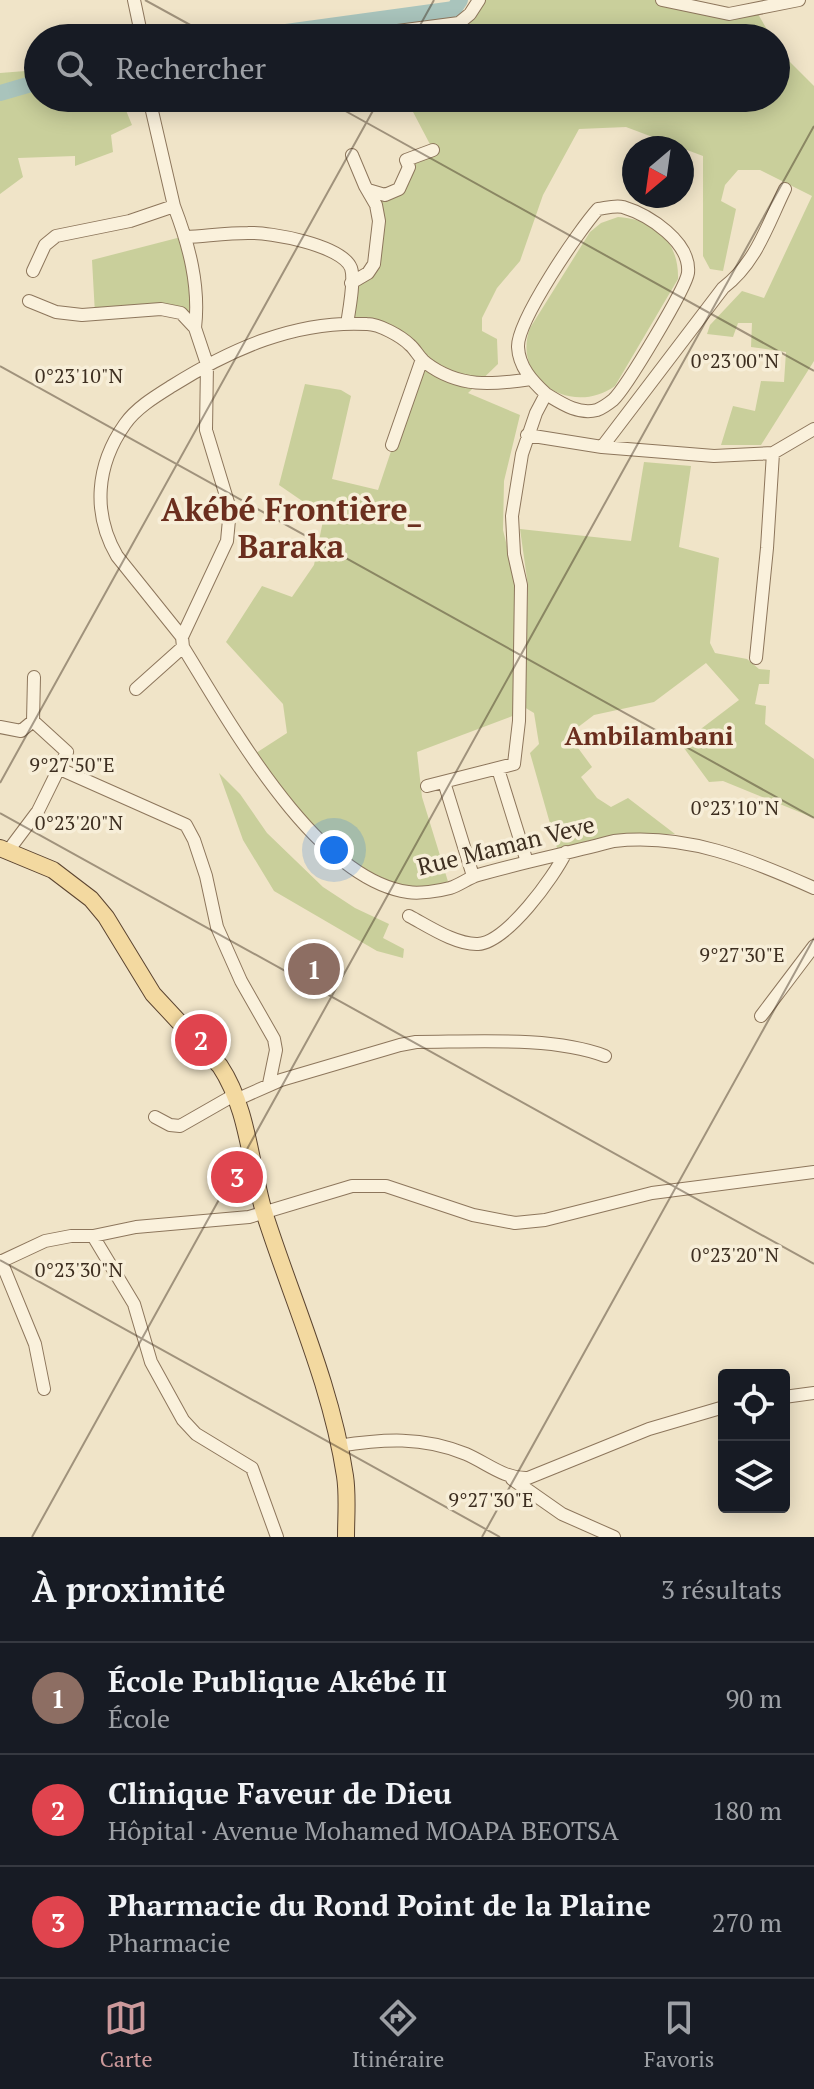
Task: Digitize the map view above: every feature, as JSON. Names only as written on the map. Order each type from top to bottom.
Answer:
[{"type":"main road","points":[[4,850],[53,870],[91,899],[106,917],[153,994],[220,1066],[237,1097],[264,1212],[322,1376],[345,1477],[346,1537]]},
{"type":"street","points":[[134,0],[139,24]]},
{"type":"street","points":[[451,24],[459,23],[470,14],[479,0]]},
{"type":"street","points":[[662,0],[729,14],[799,0]]},
{"type":"street","points":[[136,689],[182,642],[229,530],[228,499],[206,430],[207,364],[195,328],[196,289],[186,237],[174,206],[152,112]]},
{"type":"street","points":[[368,190],[385,195],[399,189],[409,167],[406,160],[433,150]]},
{"type":"street","points":[[351,283],[368,273],[374,264],[378,246],[378,213],[352,155]]},
{"type":"street","points":[[602,447],[723,288],[750,263],[785,189]]},
{"type":"street","points":[[33,271],[45,245],[56,236],[130,221],[174,206]]},
{"type":"street","points":[[622,207],[654,222],[677,243],[687,260],[687,278],[631,375],[613,400],[600,409],[587,411],[567,407],[546,394],[531,379],[518,350],[522,327],[580,232],[598,209],[622,207]]},
{"type":"street","points":[[186,237],[251,233],[316,246],[347,262],[352,271],[347,324]]},
{"type":"street","points":[[29,301],[56,312],[82,315],[161,309],[181,313],[195,328]]},
{"type":"street","name":"Rue Maman Veve","points":[[531,379],[499,384],[469,384],[428,365],[409,344],[371,323],[294,330],[207,364],[162,392],[126,422],[107,460],[99,496],[104,525],[117,556],[182,642],[222,710],[282,797],[345,865],[374,883],[410,893],[450,888],[473,876],[566,852],[634,839],[689,842],[728,852],[814,888]]},
{"type":"street","points":[[392,445],[422,359]]},
{"type":"street","points":[[427,786],[514,764],[519,721],[521,585],[514,554],[512,516],[527,435],[546,394]]},
{"type":"street","points":[[527,435],[602,447],[714,456],[773,453],[814,429]]},
{"type":"street","points":[[756,658],[773,453]]},
{"type":"street","points":[[4,850],[38,811],[67,750],[33,721],[34,677]]},
{"type":"street","points":[[0,727],[21,731],[33,721]]},
{"type":"street","points":[[60,769],[186,825],[206,876],[217,927],[241,981],[274,1039],[276,1050],[269,1084]]},
{"type":"street","points":[[498,769],[527,862]]},
{"type":"street","points":[[444,782],[473,876]]},
{"type":"street","points":[[409,916],[452,937],[475,944],[485,942],[500,934],[533,901],[566,852]]},
{"type":"street","points":[[761,1016],[814,946]]},
{"type":"street","points":[[155,1117],[170,1125],[180,1126],[269,1084],[416,1042],[528,1043],[580,1049],[605,1056]]},
{"type":"street","points":[[44,1389],[35,1344],[1,1262],[45,1241],[136,1227],[237,1219],[339,1189],[371,1184],[404,1190],[497,1221],[529,1222],[652,1193],[814,1172]]},
{"type":"street","points":[[93,1236],[134,1304],[151,1362],[183,1420],[196,1434],[252,1468],[277,1537]]},
{"type":"street","points":[[790,1396],[814,1393]]},
{"type":"street","points":[[512,1479],[528,1478],[649,1429],[718,1409]]},
{"type":"street","points":[[338,1446],[393,1439],[428,1443],[467,1454],[512,1479],[562,1514],[614,1537]]},
{"type":"green space","points":[[479,0],[662,0],[729,14],[755,9],[764,24],[452,24],[459,23]]},
{"type":"green space","points":[[790,62],[814,86],[814,361],[761,445],[721,445],[733,406],[755,411],[761,381],[784,382],[786,352],[751,347],[752,323],[738,323],[733,337],[707,334],[710,325],[742,291],[764,298],[812,196],[760,170],[738,170],[725,185],[721,201],[736,209],[723,271],[710,269],[703,256],[703,156],[694,153],[694,136],[650,136],[626,127],[579,129],[543,195],[520,261],[497,288],[482,318],[482,331],[497,339],[498,364],[468,393],[520,415],[504,481],[503,530],[516,583],[515,715],[417,752],[422,797],[450,888],[410,893],[374,883],[299,818],[256,753],[287,733],[283,704],[226,642],[262,586],[292,597],[314,565],[324,516],[279,485],[305,384],[341,390],[351,396],[332,479],[378,490],[422,359],[400,338],[347,324],[351,283],[368,273],[378,246],[368,190],[392,193],[406,160],[433,150],[413,112],[790,112]]},
{"type":"green space","points":[[24,71],[24,112],[127,112],[132,125],[111,135],[113,152],[75,166],[75,156],[18,158],[23,177],[0,194],[0,73]]},
{"type":"green space","points":[[618,217],[643,222],[662,234],[674,254],[678,279],[615,386],[598,395],[564,395],[549,388],[537,377],[529,363],[526,347],[530,328],[590,232],[601,223]]},
{"type":"green space","points":[[185,236],[195,328],[181,313],[95,314],[92,260]]},
{"type":"green space","points":[[644,462],[691,466],[679,547],[719,558],[710,643],[715,653],[747,659],[759,669],[770,670],[769,684],[759,684],[755,704],[766,706],[765,724],[814,759],[814,818],[723,781],[709,782],[681,744],[739,700],[706,663],[654,702],[594,715],[565,737],[570,737],[592,767],[581,777],[597,798],[611,807],[628,798],[675,834],[626,834],[557,848],[530,753],[539,744],[534,713],[524,707],[528,586],[520,529],[631,541]]},
{"type":"green space","points":[[219,773],[240,794],[267,833],[323,887],[355,908],[389,924],[383,938],[404,949],[403,958],[377,951],[274,891],[243,840]]},
{"type":"waterway","points":[[344,24],[454,9],[460,0]]},
{"type":"waterway","points":[[0,93],[24,86]]},
{"type":"place","name":"École Publique Akébé II","points":[[314,969]]},
{"type":"place","name":"Clinique Faveur de Dieu","points":[[201,1040]]},
{"type":"place","name":"Pharmacie du Rond Point de la Plaine","points":[[237,1177]]},
{"type":"district","name":"Akébé Frontière_ Baraka","points":[[291,528]]},
{"type":"district","name":"Ambilambani","points":[[649,736]]}]
